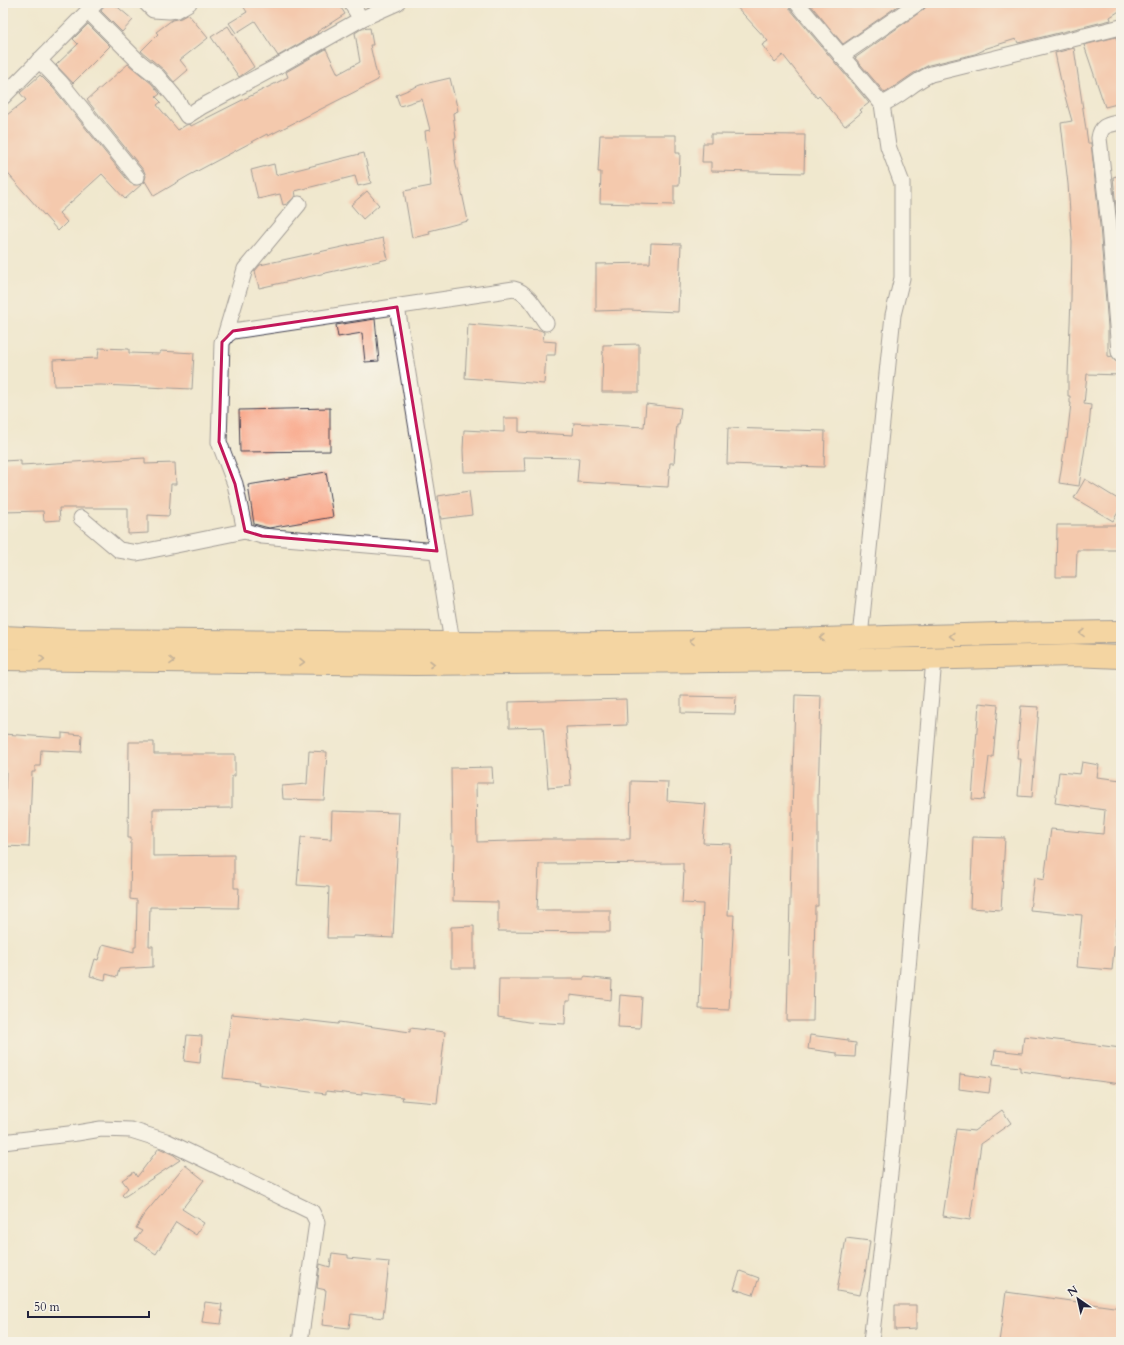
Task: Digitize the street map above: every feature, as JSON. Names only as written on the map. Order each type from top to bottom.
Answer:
[{"type":"main road","points":[[3,637],[75,640],[452,642],[742,641],[1121,632]]},
{"type":"main road","points":[[3,659],[415,664],[934,659],[1073,655],[1121,656]]},
{"type":"street","points":[[146,3],[153,10],[168,12],[177,10],[189,3]]},
{"type":"street","points":[[351,3],[361,19]]},
{"type":"street","points":[[3,97],[92,7],[140,62],[158,77],[174,96],[187,116],[361,19],[397,3]]},
{"type":"street","points":[[797,3],[882,104],[888,146],[902,183],[902,278],[893,315],[860,637]]},
{"type":"street","points":[[841,56],[918,3]]},
{"type":"street","points":[[882,104],[914,85],[922,78],[931,74],[1121,27]]},
{"type":"street","points":[[39,60],[61,83],[137,177]]},
{"type":"street","points":[[1121,122],[1104,126],[1100,130],[1099,138],[1109,225],[1119,352],[1121,354]]},
{"type":"street","points":[[245,531],[235,484],[219,442],[222,342],[245,269],[299,204]]},
{"type":"street","points":[[224,339],[233,331],[514,289],[519,290],[525,295],[546,323]]},
{"type":"street","points":[[397,307],[452,642]]},
{"type":"street","points":[[81,518],[119,550],[137,552],[245,531],[262,536],[437,551]]},
{"type":"street","points":[[871,1342],[893,1146],[934,659]]},
{"type":"street","points":[[3,1142],[77,1134],[101,1129],[131,1130],[166,1141],[312,1212],[317,1222],[300,1342]]},
{"type":"highlighted area","points":[[397,307],[437,551],[262,536],[245,531],[235,484],[219,442],[222,342],[233,331]]},
{"type":"building","points":[[105,3],[113,3],[133,20],[122,32],[101,11]]},
{"type":"building","points":[[241,3],[338,3],[345,14],[317,32],[318,33],[278,56],[255,21],[236,33],[229,23],[247,12]]},
{"type":"building","points":[[733,3],[788,3],[790,9],[869,103],[860,110],[862,112],[845,126],[819,96],[817,98],[783,55],[775,62],[762,45],[768,41]]},
{"type":"building","points":[[809,3],[902,3],[843,44]]},
{"type":"building","points":[[927,3],[1121,3],[1121,10],[1110,17],[1111,20],[1018,43],[1016,39],[984,49],[975,54],[929,65],[914,73],[885,93],[855,58],[923,10]]},
{"type":"building","points":[[188,14],[208,38],[180,60],[188,70],[174,82],[164,70],[141,51],[158,34],[156,32],[172,20],[181,18]]},
{"type":"building","points":[[88,24],[110,46],[73,83],[56,65],[78,44],[73,39]]},
{"type":"building","points":[[228,26],[254,67],[239,77],[211,37]]},
{"type":"building","points":[[370,28],[373,45],[370,45],[378,80],[268,136],[267,134],[154,196],[145,181],[144,183],[146,176],[144,171],[87,100],[128,64],[152,84],[160,94],[156,97],[161,102],[157,105],[178,130],[186,125],[190,124],[191,126],[288,77],[286,72],[326,49],[338,74],[360,62],[355,33],[361,29]]},
{"type":"building","points":[[1116,37],[1121,52],[1121,103],[1105,107],[1084,45]]},
{"type":"building","points":[[1074,48],[1088,143],[1091,143],[1100,226],[1108,327],[1108,356],[1121,363],[1121,375],[1087,374],[1084,404],[1091,405],[1089,428],[1079,486],[1059,483],[1066,438],[1067,439],[1071,403],[1070,396],[1068,396],[1068,374],[1072,242],[1068,184],[1061,123],[1072,121],[1062,86],[1055,53]]},
{"type":"building","points":[[40,75],[54,89],[130,183],[134,185],[142,184],[125,199],[102,174],[59,213],[67,222],[58,231],[3,168],[3,118],[26,100],[20,93]]},
{"type":"building","points":[[450,78],[458,111],[453,113],[456,138],[454,138],[455,160],[468,221],[429,231],[430,234],[412,238],[404,191],[431,186],[425,131],[430,130],[422,99],[400,106],[396,95],[420,85]]},
{"type":"building","points":[[711,134],[805,135],[804,173],[711,171],[711,162],[702,162],[703,143],[711,143]]},
{"type":"building","points":[[600,135],[676,135],[676,153],[680,153],[679,185],[674,185],[674,205],[600,203],[601,172],[598,172]]},
{"type":"building","points":[[364,153],[371,183],[358,186],[355,176],[295,191],[296,196],[287,204],[283,205],[280,194],[258,199],[251,170],[274,164],[276,175]]},
{"type":"building","points":[[1121,175],[1121,259],[1113,177]]},
{"type":"building","points":[[367,191],[379,205],[363,219],[351,205]]},
{"type":"building","points":[[383,238],[388,259],[259,288],[255,271],[260,265]]},
{"type":"building","points":[[651,243],[681,244],[678,312],[629,310],[596,311],[596,264],[650,263]]},
{"type":"building","points":[[375,319],[379,361],[365,362],[362,333],[338,337],[336,325]]},
{"type":"building","points":[[468,324],[540,330],[544,332],[543,341],[556,342],[555,355],[546,355],[544,384],[465,378]]},
{"type":"building","points":[[639,344],[639,392],[602,392],[603,345]]},
{"type":"building","points":[[99,348],[129,349],[129,353],[160,354],[160,351],[194,353],[192,389],[101,385],[54,386],[53,360],[98,358]]},
{"type":"building","points":[[646,404],[681,408],[679,425],[677,425],[674,463],[670,463],[668,487],[577,482],[579,458],[524,457],[525,471],[464,472],[464,430],[504,432],[504,418],[519,418],[519,432],[573,435],[574,423],[644,427]]},
{"type":"building","points":[[330,408],[330,451],[240,452],[239,410]]},
{"type":"building","points":[[728,428],[825,431],[824,467],[727,464]]},
{"type":"building","points":[[145,458],[145,464],[175,463],[176,484],[171,484],[169,516],[148,515],[148,533],[128,534],[128,508],[59,508],[60,520],[44,521],[43,511],[3,512],[3,461],[21,460],[21,465]]},
{"type":"building","points":[[326,472],[333,517],[269,528],[254,524],[248,485]]},
{"type":"building","points":[[1085,479],[1121,501],[1121,507],[1113,521],[1074,498]]},
{"type":"building","points":[[469,491],[472,515],[441,519],[438,496]]},
{"type":"building","points":[[1057,525],[1121,525],[1121,550],[1077,550],[1076,577],[1056,577]]},
{"type":"building","points":[[795,695],[821,696],[818,797],[818,906],[815,906],[813,1021],[787,1021]]},
{"type":"building","points":[[681,696],[736,697],[735,714],[681,713]]},
{"type":"building","points":[[626,699],[627,725],[566,727],[571,786],[548,788],[543,727],[509,728],[509,702]]},
{"type":"building","points":[[979,703],[998,705],[993,757],[989,757],[984,800],[972,799]]},
{"type":"building","points":[[1021,706],[1039,707],[1032,797],[1018,796],[1021,759],[1017,759]]},
{"type":"building","points":[[62,733],[82,735],[81,752],[41,750],[40,766],[35,766],[35,772],[32,772],[29,847],[3,846],[6,770],[3,770],[3,734],[62,738]]},
{"type":"building","points":[[129,742],[154,742],[154,754],[235,754],[235,776],[232,776],[232,808],[153,809],[153,856],[234,855],[234,888],[239,888],[238,908],[150,907],[149,946],[153,946],[153,967],[119,969],[117,977],[106,974],[105,980],[90,976],[95,959],[98,960],[103,944],[134,952],[134,947],[136,947],[137,900],[130,899],[131,838],[128,838]]},
{"type":"building","points":[[309,751],[327,752],[324,800],[283,799],[282,786],[307,784]]},
{"type":"building","points":[[1082,762],[1099,765],[1097,777],[1121,780],[1121,919],[1117,919],[1112,970],[1077,967],[1082,915],[1030,910],[1034,878],[1044,880],[1051,829],[1103,834],[1105,810],[1055,803],[1059,772],[1080,774]]},
{"type":"building","points":[[492,767],[493,783],[476,783],[477,842],[541,839],[630,839],[631,781],[668,782],[667,801],[706,804],[703,843],[731,844],[728,915],[734,915],[729,1010],[699,1009],[703,904],[682,903],[683,863],[539,864],[537,910],[610,910],[610,932],[498,931],[498,902],[453,901],[454,845],[452,845],[451,768]]},
{"type":"building","points":[[332,811],[399,813],[393,938],[353,936],[353,938],[327,938],[329,887],[297,885],[301,837],[331,839]]},
{"type":"building","points":[[973,837],[1005,838],[1001,910],[970,908]]},
{"type":"building","points":[[474,926],[474,968],[451,968],[451,927]]},
{"type":"building","points":[[584,977],[612,980],[611,1000],[570,995],[570,1001],[566,1001],[565,1024],[528,1022],[498,1017],[499,979],[584,979]]},
{"type":"building","points":[[620,995],[642,997],[640,1028],[618,1027]]},
{"type":"building","points":[[231,1014],[338,1024],[339,1022],[410,1032],[410,1028],[445,1032],[437,1103],[402,1100],[403,1097],[362,1092],[362,1095],[326,1091],[326,1094],[258,1085],[259,1082],[223,1078]]},
{"type":"building","points":[[187,1035],[202,1036],[200,1063],[184,1061]]},
{"type":"building","points":[[810,1035],[848,1040],[848,1042],[856,1043],[855,1057],[837,1056],[837,1053],[808,1049]]},
{"type":"building","points":[[1024,1036],[1121,1048],[1121,1084],[1020,1071],[1020,1067],[993,1064],[995,1050],[1022,1053]]},
{"type":"building","points":[[960,1074],[991,1078],[989,1093],[959,1089]]},
{"type":"building","points":[[1002,1110],[1011,1123],[981,1144],[970,1220],[943,1216],[956,1129],[974,1131]]},
{"type":"building","points":[[159,1148],[174,1155],[180,1160],[124,1197],[122,1195],[128,1188],[122,1180],[134,1172],[137,1177]]},
{"type":"building","points":[[185,1165],[204,1180],[182,1209],[204,1223],[196,1235],[176,1222],[156,1254],[135,1240],[142,1231],[136,1228],[143,1216]]},
{"type":"building","points":[[846,1238],[870,1241],[860,1295],[837,1291]]},
{"type":"building","points":[[332,1253],[348,1255],[348,1258],[389,1262],[383,1318],[351,1314],[349,1328],[322,1325],[326,1290],[317,1288],[320,1264],[330,1267]]},
{"type":"building","points":[[740,1271],[759,1278],[753,1295],[734,1289]]},
{"type":"building","points":[[1006,1292],[1121,1308],[1121,1342],[999,1342]]},
{"type":"building","points":[[205,1302],[222,1304],[221,1311],[223,1311],[221,1324],[202,1322]]},
{"type":"building","points":[[895,1305],[916,1305],[916,1329],[895,1330]]}]
